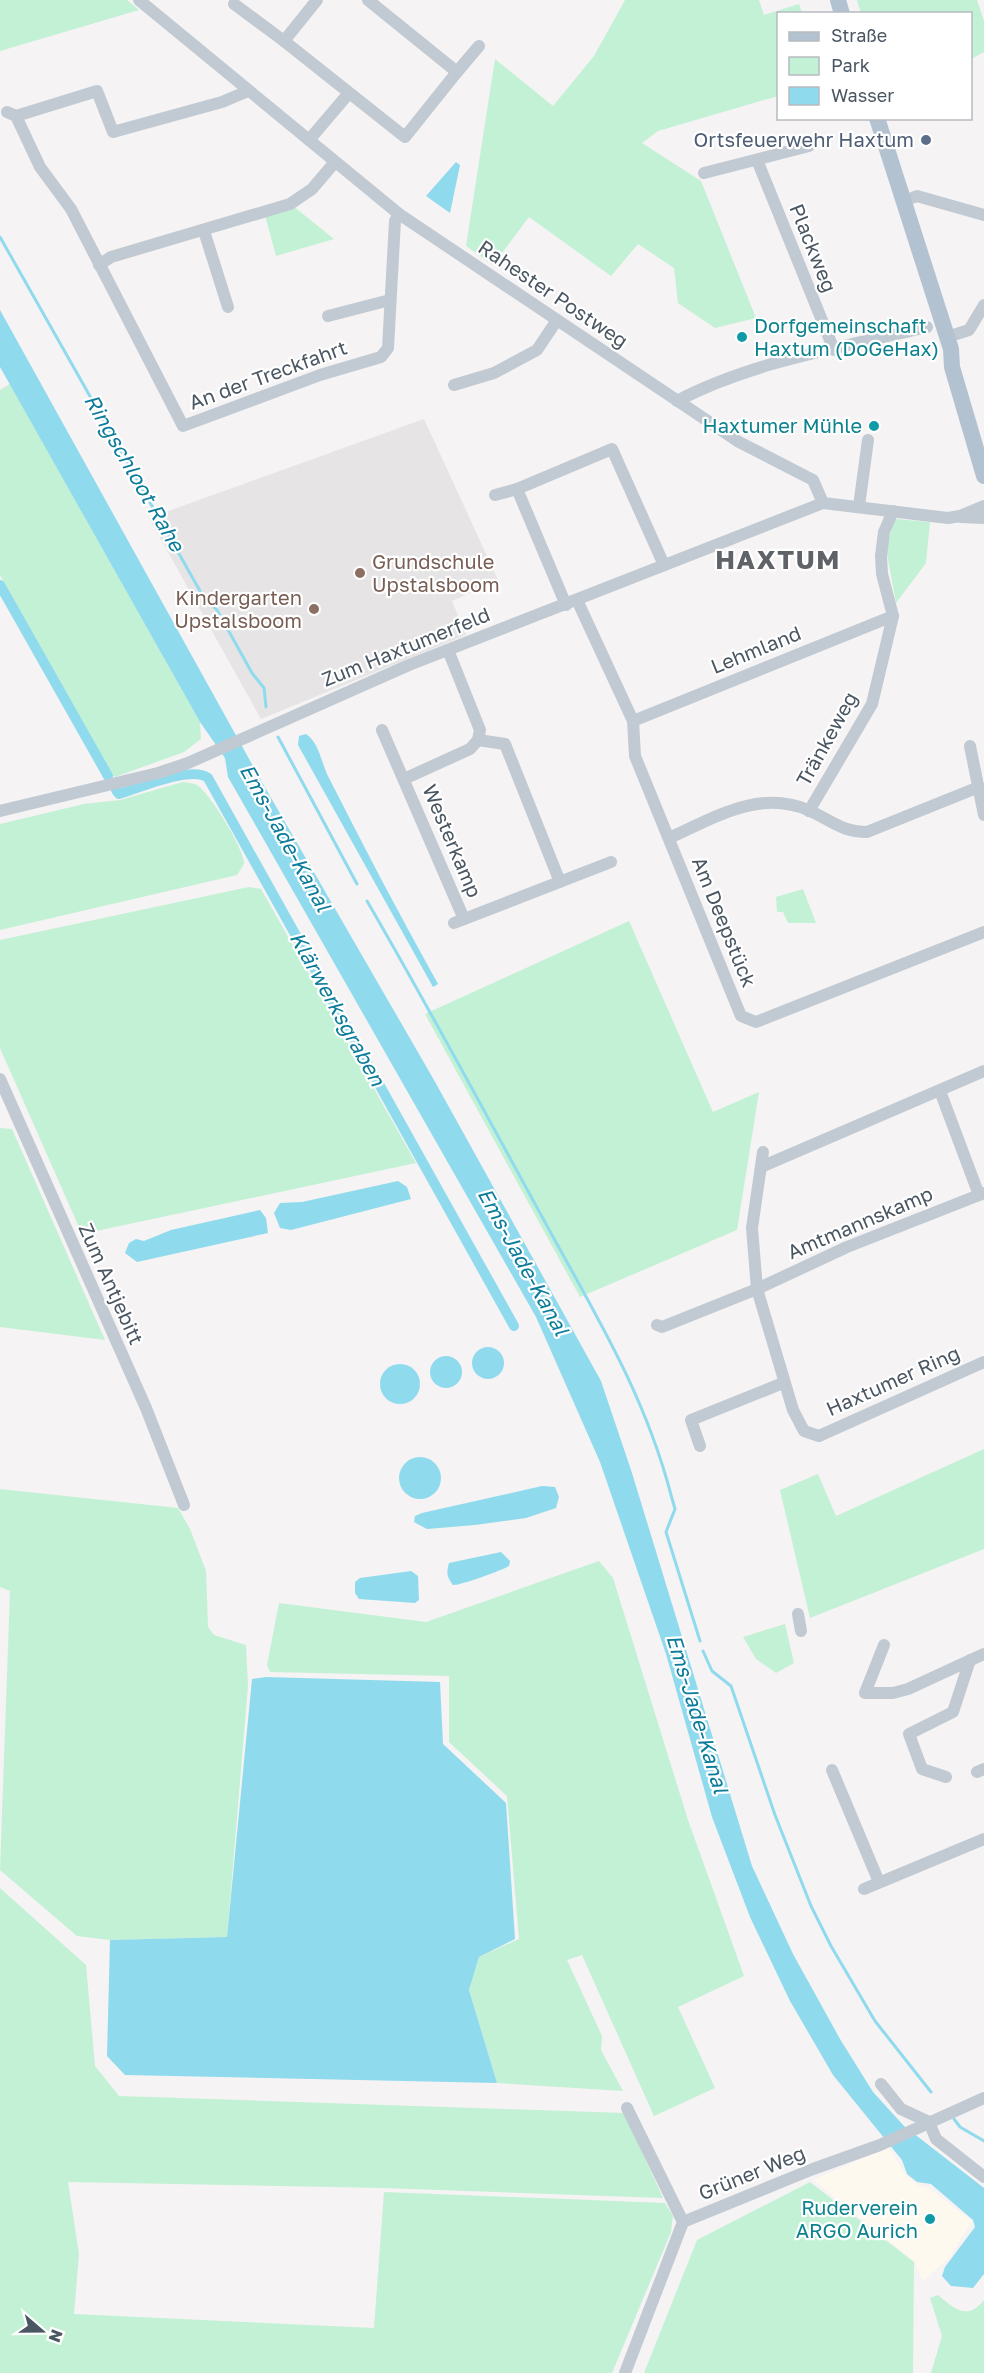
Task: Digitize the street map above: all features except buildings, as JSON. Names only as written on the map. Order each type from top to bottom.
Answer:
[{"type":"main road","points":[[878,120],[949,343],[952,367],[984,476]]},
{"type":"main road","points":[[949,343],[963,364],[984,435]]},
{"type":"street","name":"Rahester Postweg","points":[[139,0],[399,214],[739,442],[813,480],[823,503]]},
{"type":"street","points":[[284,40],[317,0]]},
{"type":"street","points":[[368,0],[458,72]]},
{"type":"street","points":[[234,4],[284,40],[405,137],[479,46]]},
{"type":"street","points":[[248,91],[222,102],[113,132],[97,91],[11,114],[40,166],[71,208],[99,265],[111,257],[290,204],[312,189],[335,162]]},
{"type":"street","points":[[309,140],[349,93]]},
{"type":"street","points":[[704,172],[808,146]]},
{"type":"street","name":"Plackweg","points":[[757,160],[834,350]]},
{"type":"street","points":[[904,201],[917,196],[984,215]]},
{"type":"street","name":"An der Treckfahrt","points":[[99,265],[183,426],[320,375],[381,357],[388,348],[395,221],[399,214]]},
{"type":"street","points":[[204,231],[228,307]]},
{"type":"street","name":"An der Treckfahrt","points":[[328,316],[390,300]]},
{"type":"street","points":[[949,343],[969,330],[984,305]]},
{"type":"street","points":[[454,385],[494,373],[537,350],[557,320]]},
{"type":"street","points":[[677,401],[697,390],[750,371],[927,327]]},
{"type":"street","points":[[859,506],[868,440]]},
{"type":"street","points":[[495,495],[517,489],[612,449],[664,565]]},
{"type":"street","name":"Am Deepstück","points":[[517,489],[571,603],[633,720],[635,756],[741,1016],[751,1022],[861,982],[984,932]]},
{"type":"street","points":[[823,503],[948,518],[960,516],[984,506]]},
{"type":"street","name":"Zum Haxtumerfeld","points":[[0,811],[158,773],[189,763],[212,750],[448,650],[823,503]]},
{"type":"street","name":"Tränkeweg","points":[[809,811],[872,704],[893,616],[882,574],[881,556],[884,532],[892,511]]},
{"type":"street","points":[[960,516],[984,518]]},
{"type":"street","name":"Lehmland","points":[[633,720],[893,616]]},
{"type":"street","points":[[448,650],[480,730],[478,740],[505,744],[560,882]]},
{"type":"street","name":"Westerkamp","points":[[382,730],[404,779],[459,921],[611,862]]},
{"type":"street","name":"Westerkamp","points":[[404,779],[471,749],[478,740]]},
{"type":"street","points":[[970,746],[984,815]]},
{"type":"street","points":[[669,838],[741,807],[762,801],[786,802],[850,832],[867,832],[978,786]]},
{"type":"street","points":[[761,1167],[848,1127],[984,1071]]},
{"type":"street","name":"Zum Antjebitt","points":[[0,1079],[146,1408],[184,1505]]},
{"type":"street","name":"Amtmannskamp","points":[[657,1325],[662,1327],[757,1289],[847,1247],[981,1194],[940,1091]]},
{"type":"street","name":"Haxtumer Ring","points":[[763,1152],[752,1228],[757,1289],[783,1383],[804,1431],[819,1436],[984,1362]]},
{"type":"street","points":[[700,1446],[691,1420],[783,1383]]},
{"type":"street","points":[[798,1614],[801,1631]]},
{"type":"street","points":[[884,1645],[865,1693],[893,1694],[970,1660],[983,1657]]},
{"type":"street","points":[[946,1777],[922,1769],[909,1734],[953,1712],[970,1660]]},
{"type":"street","points":[[832,1770],[879,1882]]},
{"type":"street","points":[[864,1889],[984,1839]]},
{"type":"street","points":[[880,2084],[901,2109],[929,2122],[936,2139],[984,2177]]},
{"type":"street","name":"Grüner Weg","points":[[625,2373],[684,2222],[813,2169],[880,2145],[984,2098]]},
{"type":"street","points":[[627,2108],[684,2222]]},
{"type":"shaded area","points":[[424,419],[498,580],[452,601],[466,635],[261,719],[149,518]]},
{"type":"shaded area","points":[[889,2147],[906,2175],[918,2185],[929,2188],[972,2221],[951,2256],[923,2282],[915,2262],[813,2180]]},
{"type":"green space","points":[[0,0],[127,0],[139,10],[0,51]]},
{"type":"green space","points":[[625,0],[759,0],[764,15],[799,4],[802,12],[777,12],[777,96],[658,131],[642,143],[701,181],[756,318],[715,328],[678,303],[674,268],[638,244],[611,276],[529,217],[493,265],[466,246],[495,59],[553,106],[594,56]]},
{"type":"green space","points":[[857,0],[977,0],[984,21],[984,52],[972,58],[972,12],[861,12]]},
{"type":"green space","points":[[293,206],[334,239],[276,256],[265,215]]},
{"type":"green space","points":[[10,384],[200,722],[201,739],[184,752],[115,777],[109,773],[0,575],[0,390]]},
{"type":"green space","points":[[895,519],[930,522],[926,563],[896,603],[886,548]]},
{"type":"green space","points":[[183,782],[195,784],[203,790],[225,822],[243,857],[244,864],[237,875],[0,930],[0,824],[84,804],[120,800]]},
{"type":"green space","points":[[249,887],[261,889],[416,1163],[82,1234],[0,1048],[0,940]]},
{"type":"green space","points":[[803,889],[816,923],[788,923],[783,912],[777,912],[776,897]]},
{"type":"green space","points":[[629,921],[713,1112],[759,1092],[737,1230],[580,1297],[425,1014]]},
{"type":"green space","points":[[0,1128],[12,1129],[105,1340],[0,1327]]},
{"type":"green space","points":[[984,1449],[984,1549],[810,1618],[780,1490],[818,1474],[836,1516]]},
{"type":"green space","points":[[0,1489],[178,1508],[190,1529],[206,1571],[208,1627],[214,1635],[246,1645],[248,1686],[227,1937],[110,1940],[77,1936],[0,1870],[10,1591],[0,1587]]},
{"type":"green space","points":[[599,1561],[613,1578],[688,1820],[744,1976],[678,2007],[715,2088],[654,2116],[582,1955],[567,1960],[602,2036],[601,2050],[623,2091],[497,2083],[469,1990],[479,1957],[519,1939],[507,1796],[449,1742],[449,1676],[270,1672],[267,1665],[279,1603],[426,1622]]},
{"type":"green space","points":[[785,1624],[794,1663],[776,1673],[756,1659],[743,1637]]},
{"type":"green space","points":[[0,1888],[86,1965],[95,2066],[119,2096],[624,2113],[663,2198],[383,2188],[68,2182],[79,2254],[74,2314],[374,2328],[384,2192],[665,2203],[673,2216],[671,2232],[612,2373],[0,2373]]},
{"type":"green space","points":[[810,2182],[914,2262],[913,2373],[644,2373],[697,2240]]},
{"type":"green space","points":[[938,2295],[961,2311],[972,2310],[984,2300],[984,2373],[931,2373],[942,2336],[930,2298]]},
{"type":"water","points":[[456,162],[460,165],[450,213],[426,196]]},
{"type":"water","name":"Ems-Jade-Kanal","points":[[0,310],[263,784],[434,1080],[601,1381],[632,1473],[752,1866],[793,1954],[840,2039],[873,2092],[904,2126],[984,2188],[984,2274],[973,2288],[951,2286],[942,2276],[945,2267],[975,2227],[973,2220],[931,2184],[917,2182],[907,2174],[902,2160],[833,2075],[790,2001],[750,1917],[712,1817],[666,1654],[600,1462],[536,1317],[228,777],[225,758],[200,722],[0,367]]},
{"type":"water","points":[[306,734],[317,748],[342,804],[438,984],[433,987],[298,745],[299,736]]},
{"type":"water","points":[[398,1181],[407,1187],[411,1199],[291,1230],[280,1228],[274,1213],[280,1203],[302,1202]]},
{"type":"water","points":[[260,1210],[266,1218],[268,1233],[137,1262],[125,1253],[129,1243],[136,1239],[144,1241],[171,1230]]},
{"type":"water","points":[[488,1347],[499,1352],[504,1363],[499,1374],[488,1379],[477,1374],[472,1363],[477,1352]]},
{"type":"water","points":[[446,1356],[457,1361],[462,1372],[457,1383],[446,1388],[435,1383],[430,1372],[435,1361]]},
{"type":"water","points":[[400,1364],[408,1365],[414,1370],[419,1376],[419,1392],[414,1398],[408,1403],[400,1404],[392,1403],[386,1398],[381,1392],[380,1384],[381,1376],[386,1370],[392,1365]]},
{"type":"water","points":[[420,1457],[435,1463],[441,1478],[435,1493],[420,1499],[405,1493],[399,1478],[405,1463]]},
{"type":"water","points":[[542,1486],[555,1487],[559,1497],[556,1508],[526,1518],[427,1529],[414,1522],[415,1516],[422,1513]]},
{"type":"water","points":[[501,1552],[510,1561],[509,1566],[457,1585],[453,1585],[449,1580],[447,1572],[449,1563]]},
{"type":"water","points":[[411,1571],[418,1576],[419,1600],[415,1603],[359,1599],[355,1593],[355,1582],[360,1578]]},
{"type":"water","points":[[266,1677],[440,1682],[443,1744],[506,1803],[515,1939],[479,1957],[469,1990],[497,2083],[125,2075],[107,2056],[110,1940],[227,1937],[252,1679]]},
{"type":"waterway","name":"Ringschloot Rahe","points":[[0,237],[204,598],[217,610],[252,673],[264,688],[266,707]]},
{"type":"waterway","name":"Klärwerksgraben","points":[[0,585],[108,776]]},
{"type":"waterway","points":[[278,737],[357,884]]},
{"type":"waterway","name":"Klärwerksgraben","points":[[116,790],[119,794],[165,779],[190,774],[208,778],[514,1326]]},
{"type":"waterway","points":[[367,901],[587,1299],[635,1393],[661,1460],[675,1509],[666,1532],[700,1641]]},
{"type":"waterway","points":[[703,1651],[712,1671],[731,1686],[775,1815],[811,1906],[831,1946],[875,2021],[931,2092]]},
{"type":"waterway","points":[[954,2119],[960,2127],[984,2141]]},
{"type":"place","name":"Ortsfeuerwehr Haxtum","points":[[926,140]]},
{"type":"place","name":"Dorfgemeinschaft Haxtum (DoGeHax)","points":[[742,337]]},
{"type":"place","name":"Haxtumer Mühle","points":[[874,426]]},
{"type":"place","name":"Grundschule Upstalsboom","points":[[360,573]]},
{"type":"place","name":"Kindergarten Upstalsboom","points":[[314,609]]},
{"type":"place","name":"Ruderverein ARGO Aurich","points":[[930,2219]]},
{"type":"district","name":"HAXTUM","points":[[778,560]]}]
